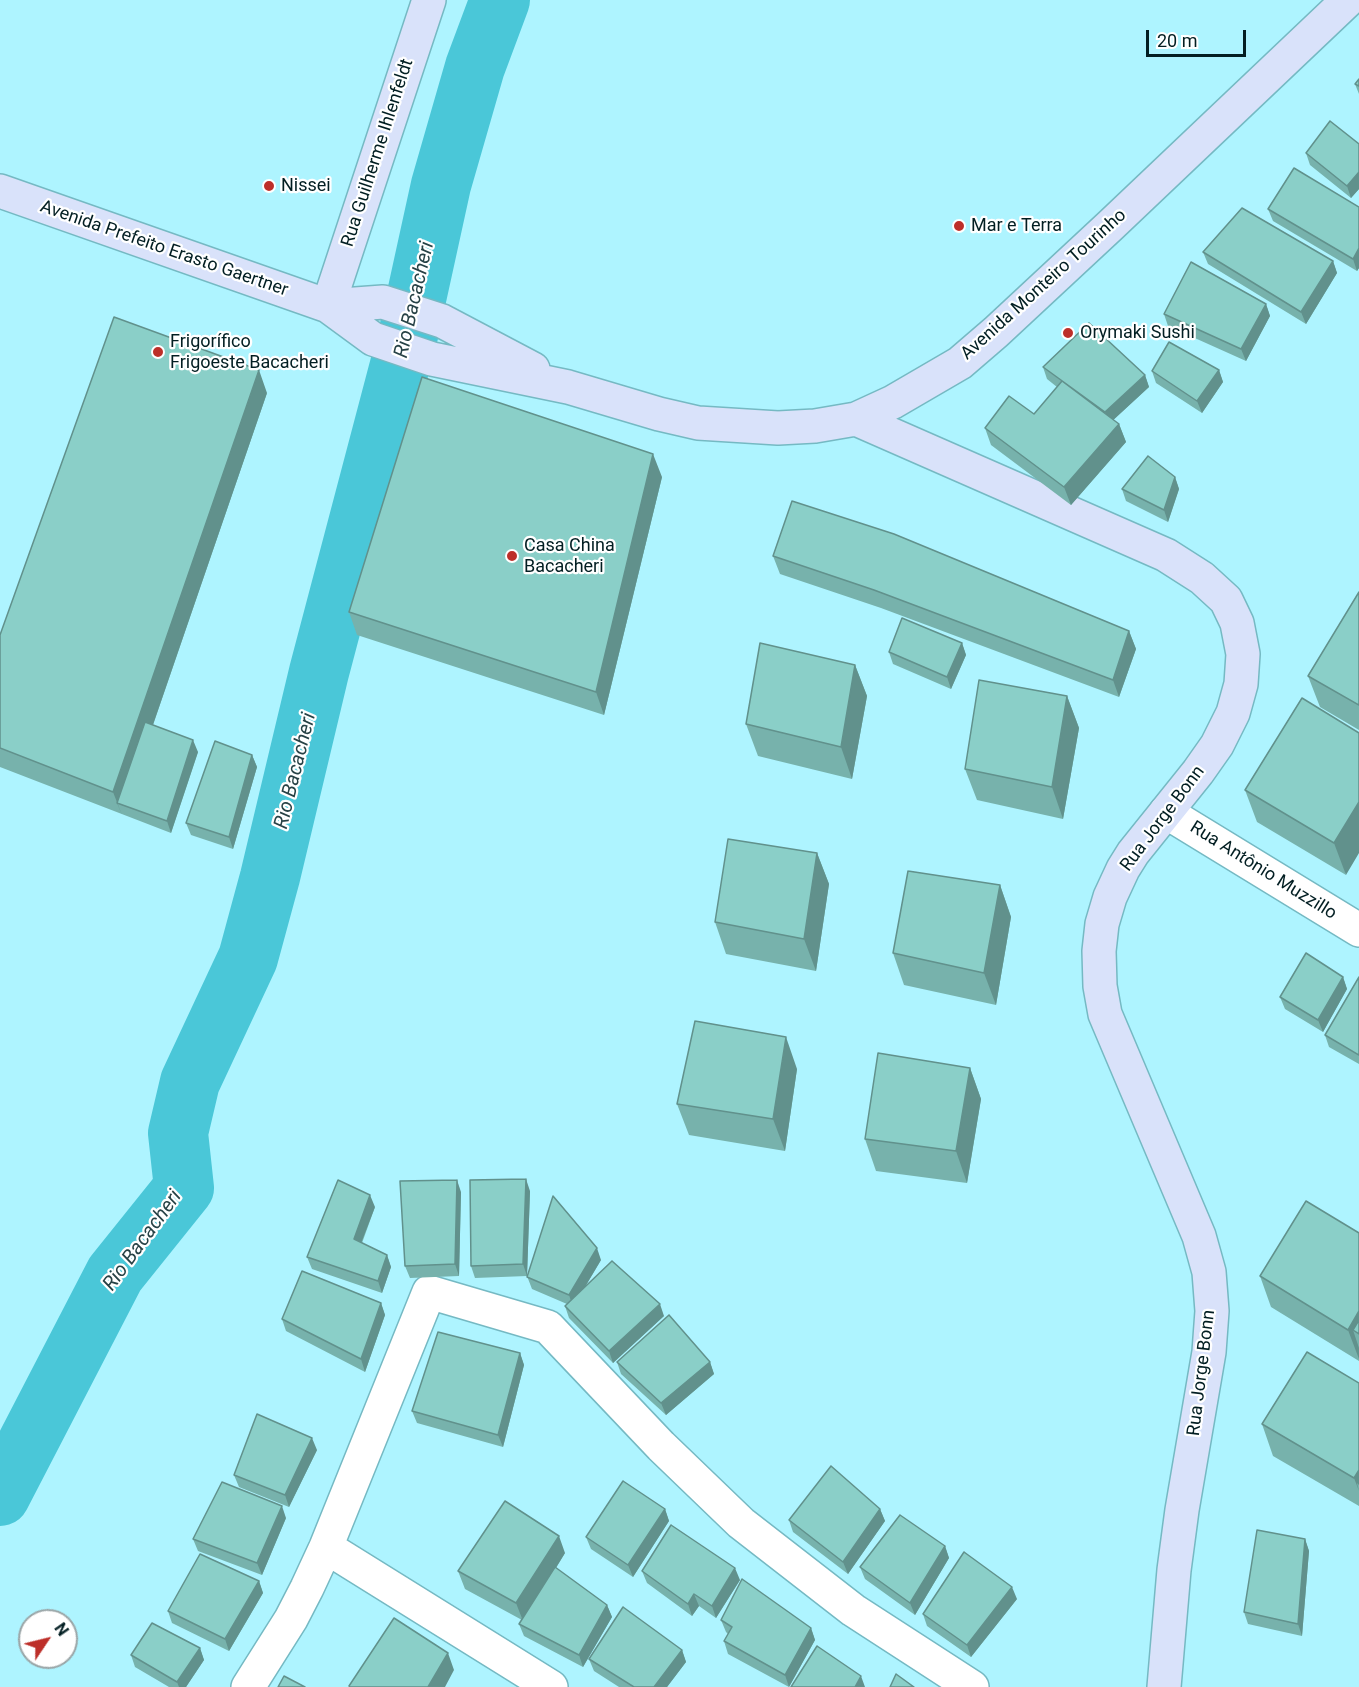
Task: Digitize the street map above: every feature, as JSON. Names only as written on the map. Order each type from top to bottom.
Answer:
[{"type":"main road","name":"Rua Guilherme Ihlenfeldt","points":[[328,306],[429,0]]},
{"type":"main road","name":"Avenida Monteiro Tourinho","points":[[328,306],[372,339],[432,359],[568,387],[698,423],[778,428],[815,426],[855,419],[925,384],[960,363],[996,332],[1348,0]]},
{"type":"main road","name":"Avenida Prefeito Erasto Gaertner","points":[[0,191],[328,306]]},
{"type":"main road","name":"Avenida Monteiro Tourinho","points":[[328,306],[383,302],[442,321],[568,387]]},
{"type":"main road","name":"Rua Jorge Bonn","points":[[855,419],[1166,555],[1202,578],[1226,600],[1238,623],[1243,654],[1241,684],[1233,713],[1217,745],[1133,853],[1110,897],[1102,924],[1099,951],[1100,986],[1105,1014],[1199,1236],[1209,1272],[1212,1311],[1209,1352],[1179,1530],[1164,1687]]},
{"type":"street","name":"Rua Antônio Muzzillo","points":[[1166,812],[1359,930]]},
{"type":"street","points":[[248,1687],[291,1618],[326,1546],[429,1292],[548,1326],[668,1453],[741,1523],[853,1610],[972,1687]]},
{"type":"street","points":[[326,1546],[551,1687]]},
{"type":"building","points":[[1330,121],[1359,144],[1359,172],[1347,186],[1306,153]]},
{"type":"building","points":[[1294,168],[1359,207],[1359,248],[1353,259],[1268,209]]},
{"type":"building","points":[[1242,208],[1333,261],[1301,312],[1203,252]]},
{"type":"building","points":[[1191,262],[1266,304],[1241,349],[1164,314]]},
{"type":"building","points":[[114,317],[259,370],[113,792],[0,748],[0,635]]},
{"type":"building","points":[[1089,323],[1145,375],[1105,412],[1043,367]]},
{"type":"building","points":[[1169,342],[1219,370],[1197,401],[1152,371]]},
{"type":"building","name":"Casa China Bacacheri","points":[[422,377],[653,454],[596,692],[349,612]]},
{"type":"building","points":[[1062,381],[1119,424],[1064,487],[985,428],[1009,396],[1034,414]]},
{"type":"building","points":[[1148,456],[1175,477],[1164,510],[1122,489]]},
{"type":"building","points":[[792,501],[894,534],[1129,631],[1113,680],[874,590],[773,556]]},
{"type":"building","points":[[1359,592],[1359,705],[1308,676]]},
{"type":"building","points":[[902,618],[962,643],[947,677],[889,652]]},
{"type":"building","points":[[760,643],[855,665],[841,747],[746,724]]},
{"type":"building","points":[[979,680],[1067,696],[1052,787],[965,769]]},
{"type":"building","points":[[1302,698],[1359,733],[1359,802],[1334,843],[1245,790]]},
{"type":"building","points":[[145,722],[193,740],[167,821],[117,803]]},
{"type":"building","points":[[215,741],[252,755],[229,837],[186,823]]},
{"type":"building","points":[[728,839],[817,853],[804,939],[715,922]]},
{"type":"building","points":[[908,871],[1000,885],[984,973],[893,953]]},
{"type":"building","points":[[1306,953],[1343,977],[1318,1020],[1280,997]]},
{"type":"building","points":[[1359,977],[1359,1055],[1325,1035]]},
{"type":"building","points":[[695,1021],[786,1037],[773,1119],[677,1104]]},
{"type":"building","points":[[878,1053],[970,1068],[956,1151],[865,1139]]},
{"type":"building","points":[[526,1179],[523,1264],[471,1266],[470,1180]]},
{"type":"building","points":[[338,1180],[370,1195],[354,1239],[387,1255],[378,1281],[307,1257]]},
{"type":"building","points":[[457,1180],[455,1264],[405,1266],[400,1181]]},
{"type":"building","points":[[553,1196],[597,1248],[569,1295],[527,1277]]},
{"type":"building","points":[[1306,1201],[1359,1233],[1359,1311],[1348,1330],[1260,1276]]},
{"type":"building","points":[[612,1261],[660,1304],[609,1351],[565,1306]]},
{"type":"building","points":[[302,1271],[381,1303],[361,1359],[282,1319]]},
{"type":"building","points":[[669,1315],[710,1362],[661,1403],[617,1362]]},
{"type":"building","points":[[1359,1320],[1359,1334],[1353,1330]]},
{"type":"building","points":[[438,1332],[520,1353],[498,1435],[412,1411]]},
{"type":"building","points":[[1307,1352],[1359,1383],[1359,1470],[1354,1478],[1262,1424]]},
{"type":"building","points":[[257,1414],[312,1438],[285,1495],[234,1475]]},
{"type":"building","points":[[831,1466],[880,1509],[843,1562],[789,1520]]},
{"type":"building","points":[[623,1481],[665,1509],[628,1565],[586,1537]]},
{"type":"building","points":[[222,1482],[282,1506],[257,1563],[193,1539]]},
{"type":"building","points":[[505,1501],[559,1536],[516,1603],[458,1571]]},
{"type":"building","points":[[900,1515],[945,1546],[910,1603],[860,1567]]},
{"type":"building","points":[[671,1525],[735,1568],[712,1606],[694,1594],[688,1604],[642,1571]]},
{"type":"building","points":[[1257,1530],[1305,1539],[1298,1624],[1244,1612]]},
{"type":"building","points":[[964,1552],[1012,1587],[967,1645],[923,1614]]},
{"type":"building","points":[[200,1554],[259,1581],[225,1639],[168,1611]]},
{"type":"building","points":[[555,1567],[607,1605],[579,1655],[519,1624]]},
{"type":"building","points":[[742,1579],[811,1628],[785,1675],[724,1641],[732,1627],[721,1620]]},
{"type":"building","points":[[623,1607],[682,1650],[654,1687],[634,1687],[589,1659]]},
{"type":"building","points":[[394,1618],[448,1653],[428,1687],[350,1687],[349,1686]]},
{"type":"building","points":[[152,1623],[200,1648],[177,1682],[131,1655]]},
{"type":"building","points":[[817,1646],[861,1676],[855,1687],[791,1687]]},
{"type":"building","points":[[896,1674],[914,1687],[890,1687]]},
{"type":"building","points":[[284,1676],[305,1687],[278,1687]]},
{"type":"waterway","name":"Rio Bacacheri","points":[[0,1496],[115,1274],[184,1188],[178,1133],[190,1082],[248,958],[270,877],[319,672],[409,331],[441,185],[475,67],[500,0]]},
{"type":"place","name":"Nissei","points":[[269,186]]},
{"type":"place","name":"Mar e Terra","points":[[959,226]]},
{"type":"place","name":"Orymaki Sushi","points":[[1068,333]]},
{"type":"place","name":"Frigorífico Frigoeste Bacacheri","points":[[158,352]]},
{"type":"place","name":"Casa China Bacacheri","points":[[512,556]]}]
